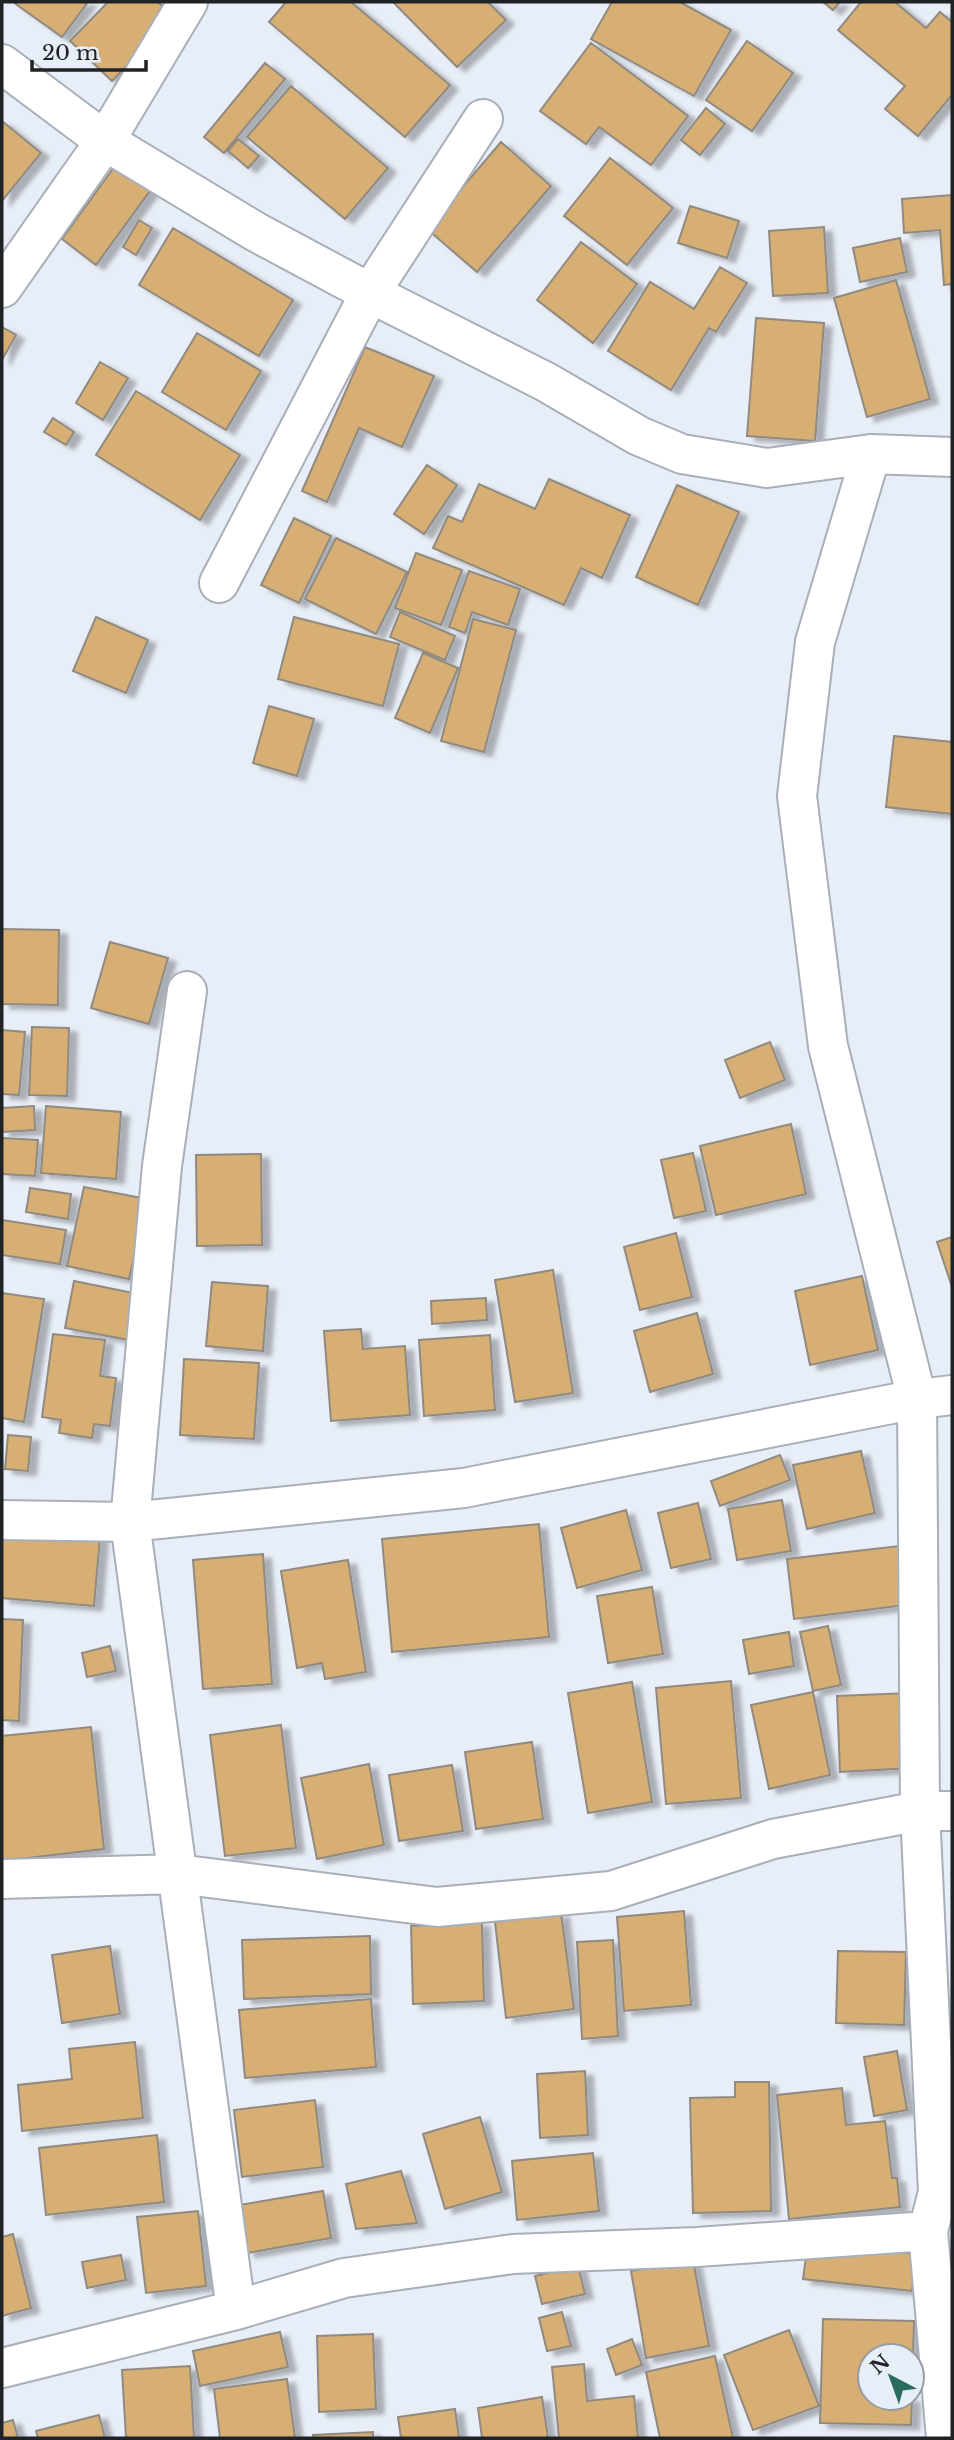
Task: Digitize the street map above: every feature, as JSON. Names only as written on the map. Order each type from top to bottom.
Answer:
[{"type":"street","points":[[2,288],[105,141],[188,2]]},
{"type":"street","points":[[2,64],[105,141],[256,232],[546,382],[639,436],[682,454],[767,468],[871,454],[952,457]]},
{"type":"street","points":[[219,583],[370,293],[483,118]]},
{"type":"street","points":[[871,454],[815,642],[796,796],[828,1046],[934,1397],[936,1811],[945,2192],[928,2231],[946,2438]]},
{"type":"street","points":[[187,991],[162,1166],[130,1522],[236,2310]]},
{"type":"street","points":[[2,1520],[130,1522],[464,1488],[934,1397]]},
{"type":"street","points":[[2,1879],[178,1874],[437,1907],[611,1891],[773,1839],[936,1811]]},
{"type":"street","points":[[2,2368],[236,2310],[344,2278],[513,2254],[697,2247],[928,2231]]},
{"type":"building","points":[[13,2],[88,2],[62,37]]},
{"type":"building","points":[[108,2],[158,2],[173,17],[112,81],[70,41]]},
{"type":"building","points":[[286,2],[351,2],[450,85],[405,137],[269,22]]},
{"type":"building","points":[[393,2],[488,2],[506,20],[457,67]]},
{"type":"building","points":[[612,2],[680,2],[731,30],[694,96],[591,39]]},
{"type":"building","points":[[823,2],[840,2],[833,10]]},
{"type":"building","points":[[861,2],[895,2],[926,28],[940,12],[952,22],[952,95],[918,136],[885,109],[905,86],[838,30]]},
{"type":"building","points":[[747,41],[793,73],[752,131],[706,100]]},
{"type":"building","points":[[591,43],[688,116],[651,165],[599,127],[586,144],[540,111]]},
{"type":"building","points":[[265,63],[285,79],[224,153],[204,137]]},
{"type":"building","points":[[291,86],[388,168],[345,219],[247,137]]},
{"type":"building","points":[[706,108],[725,124],[700,155],[681,140]]},
{"type":"building","points":[[2,121],[41,153],[2,201]]},
{"type":"building","points":[[238,139],[259,156],[248,168],[228,151]]},
{"type":"building","points":[[501,142],[551,186],[477,272],[427,229]]},
{"type":"building","points":[[610,158],[673,208],[627,265],[564,216]]},
{"type":"building","points":[[120,159],[155,184],[96,265],[62,239]]},
{"type":"building","points":[[952,195],[952,284],[944,285],[940,230],[904,233],[902,199]]},
{"type":"building","points":[[690,206],[739,221],[727,258],[678,243]]},
{"type":"building","points":[[139,220],[152,228],[136,255],[123,247]]},
{"type":"building","points":[[824,227],[828,293],[773,296],[769,231]]},
{"type":"building","points":[[173,228],[293,300],[259,356],[139,285]]},
{"type":"building","points":[[900,238],[907,272],[860,282],[853,248]]},
{"type":"building","points":[[581,242],[637,284],[593,343],[537,300]]},
{"type":"building","points":[[720,267],[747,283],[716,332],[709,328],[671,390],[608,351],[650,282],[694,309]]},
{"type":"building","points":[[896,280],[930,399],[867,417],[834,298]]},
{"type":"building","points":[[756,318],[824,323],[815,441],[747,436]]},
{"type":"building","points":[[2,327],[16,335],[2,360]]},
{"type":"building","points":[[197,333],[261,371],[226,430],[162,392]]},
{"type":"building","points":[[365,347],[434,376],[402,447],[359,428],[327,502],[302,491]]},
{"type":"building","points":[[100,362],[128,378],[103,420],[76,403]]},
{"type":"building","points":[[136,391],[240,455],[200,520],[96,455]]},
{"type":"building","points":[[53,418],[74,432],[66,445],[44,432]]},
{"type":"building","points":[[427,465],[457,485],[424,534],[394,514]]},
{"type":"building","points":[[549,479],[630,515],[602,578],[581,568],[564,605],[433,548],[448,516],[462,522],[479,484],[535,509]]},
{"type":"building","points":[[677,485],[739,512],[698,605],[636,577]]},
{"type":"building","points":[[294,518],[331,536],[299,603],[261,585]]},
{"type":"building","points":[[336,538],[407,572],[376,634],[305,599]]},
{"type":"building","points":[[416,553],[462,570],[441,625],[395,608]]},
{"type":"building","points":[[469,571],[520,589],[508,625],[472,612],[465,633],[449,627]]},
{"type":"building","points":[[400,612],[455,636],[445,660],[390,637]]},
{"type":"building","points":[[96,617],[148,640],[126,693],[73,671]]},
{"type":"building","points":[[294,617],[399,644],[383,706],[278,679]]},
{"type":"building","points":[[473,619],[516,630],[484,752],[441,741]]},
{"type":"building","points":[[423,653],[458,668],[430,733],[395,718]]},
{"type":"building","points":[[269,706],[314,719],[297,776],[253,763]]},
{"type":"building","points":[[894,736],[952,742],[952,814],[886,807]]},
{"type":"building","points":[[2,929],[59,930],[58,1005],[2,1004]]},
{"type":"building","points":[[110,942],[168,958],[149,1024],[91,1008]]},
{"type":"building","points":[[32,1027],[69,1028],[67,1096],[29,1095]]},
{"type":"building","points":[[2,1030],[25,1032],[19,1095],[2,1094]]},
{"type":"building","points":[[770,1042],[785,1080],[740,1098],[725,1060]]},
{"type":"building","points":[[34,1106],[35,1130],[2,1132],[2,1108]]},
{"type":"building","points":[[46,1106],[121,1112],[116,1179],[41,1173]]},
{"type":"building","points":[[791,1124],[806,1194],[716,1215],[700,1146]]},
{"type":"building","points":[[2,1138],[38,1140],[35,1176],[2,1174]]},
{"type":"building","points":[[693,1153],[706,1211],[674,1218],[661,1160]]},
{"type":"building","points":[[261,1154],[262,1245],[197,1246],[196,1155]]},
{"type":"building","points":[[84,1187],[147,1199],[129,1279],[67,1266]]},
{"type":"building","points":[[30,1188],[71,1194],[68,1219],[26,1212]]},
{"type":"building","points":[[2,1220],[66,1230],[60,1264],[2,1255]]},
{"type":"building","points":[[676,1233],[692,1297],[640,1310],[624,1247]]},
{"type":"building","points":[[952,1237],[952,1287],[937,1242]]},
{"type":"building","points":[[553,1270],[573,1393],[515,1402],[495,1280]]},
{"type":"building","points":[[862,1276],[878,1350],[810,1365],[795,1291]]},
{"type":"building","points":[[74,1281],[138,1294],[129,1340],[65,1328]]},
{"type":"building","points":[[212,1282],[268,1286],[263,1351],[206,1346]]},
{"type":"building","points":[[2,1293],[44,1299],[24,1422],[2,1418]]},
{"type":"building","points":[[486,1298],[487,1320],[432,1324],[431,1301]]},
{"type":"building","points":[[697,1313],[713,1374],[650,1392],[634,1331]]},
{"type":"building","points":[[361,1329],[363,1349],[405,1346],[410,1415],[331,1421],[324,1331]]},
{"type":"building","points":[[53,1334],[105,1340],[100,1376],[116,1378],[110,1426],[94,1424],[92,1438],[59,1433],[61,1420],[42,1417]]},
{"type":"building","points":[[490,1335],[495,1410],[424,1416],[419,1340]]},
{"type":"building","points":[[184,1359],[259,1363],[254,1439],[180,1435]]},
{"type":"building","points":[[8,1435],[31,1437],[28,1471],[5,1469]]},
{"type":"building","points":[[861,1451],[875,1513],[807,1529],[793,1465]]},
{"type":"building","points":[[780,1455],[790,1480],[720,1506],[711,1481]]},
{"type":"building","points":[[782,1500],[791,1551],[737,1560],[728,1509]]},
{"type":"building","points":[[698,1503],[711,1559],[671,1568],[658,1513]]},
{"type":"building","points":[[626,1510],[642,1570],[577,1588],[561,1528]]},
{"type":"building","points":[[539,1524],[549,1637],[392,1652],[382,1539]]},
{"type":"building","points":[[2,1529],[100,1537],[94,1606],[2,1598]]},
{"type":"building","points":[[899,1546],[906,1605],[794,1619],[787,1559]]},
{"type":"building","points":[[263,1554],[272,1684],[203,1689],[193,1560]]},
{"type":"building","points":[[348,1560],[366,1672],[325,1679],[322,1663],[297,1668],[281,1571]]},
{"type":"building","points":[[652,1587],[663,1654],[608,1663],[597,1596]]},
{"type":"building","points":[[2,1619],[23,1620],[19,1721],[2,1720]]},
{"type":"building","points":[[828,1626],[841,1685],[813,1691],[800,1632]]},
{"type":"building","points":[[789,1632],[794,1666],[749,1674],[743,1640]]},
{"type":"building","points":[[110,1646],[116,1671],[87,1677],[82,1653]]},
{"type":"building","points":[[731,1681],[741,1798],[666,1804],[656,1688]]},
{"type":"building","points":[[632,1682],[652,1802],[588,1813],[568,1693]]},
{"type":"building","points":[[813,1692],[830,1775],[769,1789],[751,1705]]},
{"type":"building","points":[[909,1693],[912,1768],[840,1772],[837,1696]]},
{"type":"building","points":[[281,1725],[296,1848],[225,1856],[210,1735]]},
{"type":"building","points":[[91,1727],[104,1849],[2,1861],[2,1736]]},
{"type":"building","points":[[532,1742],[543,1819],[476,1829],[465,1752]]},
{"type":"building","points":[[369,1764],[384,1845],[317,1859],[301,1778]]},
{"type":"building","points":[[452,1765],[463,1831],[399,1841],[389,1775]]},
{"type":"building","points":[[684,1911],[691,2005],[624,2011],[617,1917]]},
{"type":"building","points":[[561,1913],[574,2009],[506,2018],[495,1922]]},
{"type":"building","points":[[482,1922],[484,2001],[413,2004],[411,1926]]},
{"type":"building","points":[[370,1936],[371,1994],[244,1999],[242,1940]]},
{"type":"building","points":[[613,1940],[618,2036],[582,2039],[577,1942]]},
{"type":"building","points":[[110,1946],[120,2014],[62,2023],[52,1955]]},
{"type":"building","points":[[838,1951],[906,1952],[904,2025],[836,2023]]},
{"type":"building","points":[[371,1999],[376,2067],[245,2078],[239,2010]]},
{"type":"building","points":[[135,2042],[143,2118],[22,2131],[18,2085],[72,2079],[69,2049]]},
{"type":"building","points":[[897,2051],[907,2110],[874,2116],[864,2057]]},
{"type":"building","points":[[585,2071],[588,2135],[540,2138],[537,2074]]},
{"type":"building","points":[[735,2082],[769,2082],[771,2211],[693,2213],[690,2098],[735,2097]]},
{"type":"building","points":[[842,2088],[846,2125],[885,2121],[892,2178],[897,2178],[900,2207],[789,2219],[777,2095]]},
{"type":"building","points":[[315,2100],[323,2167],[242,2177],[234,2110]]},
{"type":"building","points":[[480,2117],[502,2192],[445,2209],[423,2134]]},
{"type":"building","points":[[157,2135],[164,2202],[46,2215],[39,2148]]},
{"type":"building","points":[[593,2153],[599,2211],[517,2220],[512,2161]]},
{"type":"building","points":[[401,2171],[417,2223],[356,2229],[346,2184]]},
{"type":"building","points":[[323,2191],[331,2238],[247,2253],[239,2205]]},
{"type":"building","points":[[198,2211],[206,2286],[146,2293],[137,2217]]},
{"type":"building","points":[[13,2234],[31,2308],[2,2316],[2,2237]]},
{"type":"building","points":[[808,2242],[916,2254],[912,2291],[803,2279]]},
{"type":"building","points":[[121,2255],[126,2280],[87,2288],[82,2262]]},
{"type":"building","points":[[693,2260],[709,2346],[646,2358],[631,2271]]},
{"type":"building","points":[[578,2266],[585,2294],[542,2304],[535,2276]]},
{"type":"building","points":[[562,2312],[571,2346],[547,2351],[539,2318]]},
{"type":"building","points":[[823,2319],[914,2321],[913,2342],[856,2342],[856,2412],[911,2412],[911,2425],[820,2423]]},
{"type":"building","points":[[789,2330],[819,2406],[753,2430],[724,2355]]},
{"type":"building","points":[[280,2332],[288,2367],[200,2386],[193,2351]]},
{"type":"building","points":[[373,2334],[376,2409],[319,2412],[317,2336]]},
{"type":"building","points":[[632,2339],[642,2365],[616,2375],[607,2349]]},
{"type":"building","points":[[715,2356],[733,2438],[660,2438],[646,2372]]},
{"type":"building","points":[[584,2364],[587,2401],[634,2396],[638,2438],[559,2438],[552,2367]]},
{"type":"building","points":[[190,2366],[194,2438],[126,2438],[122,2370]]},
{"type":"building","points":[[287,2379],[295,2438],[220,2438],[214,2389]]},
{"type":"building","points":[[542,2397],[548,2438],[482,2438],[478,2408]]},
{"type":"building","points":[[455,2409],[459,2438],[401,2438],[398,2417]]},
{"type":"building","points":[[99,2415],[105,2438],[38,2438],[36,2431]]},
{"type":"building","points":[[13,2420],[18,2438],[2,2438],[2,2423]]},
{"type":"building","points":[[373,2432],[373,2438],[313,2438],[313,2435]]}]
